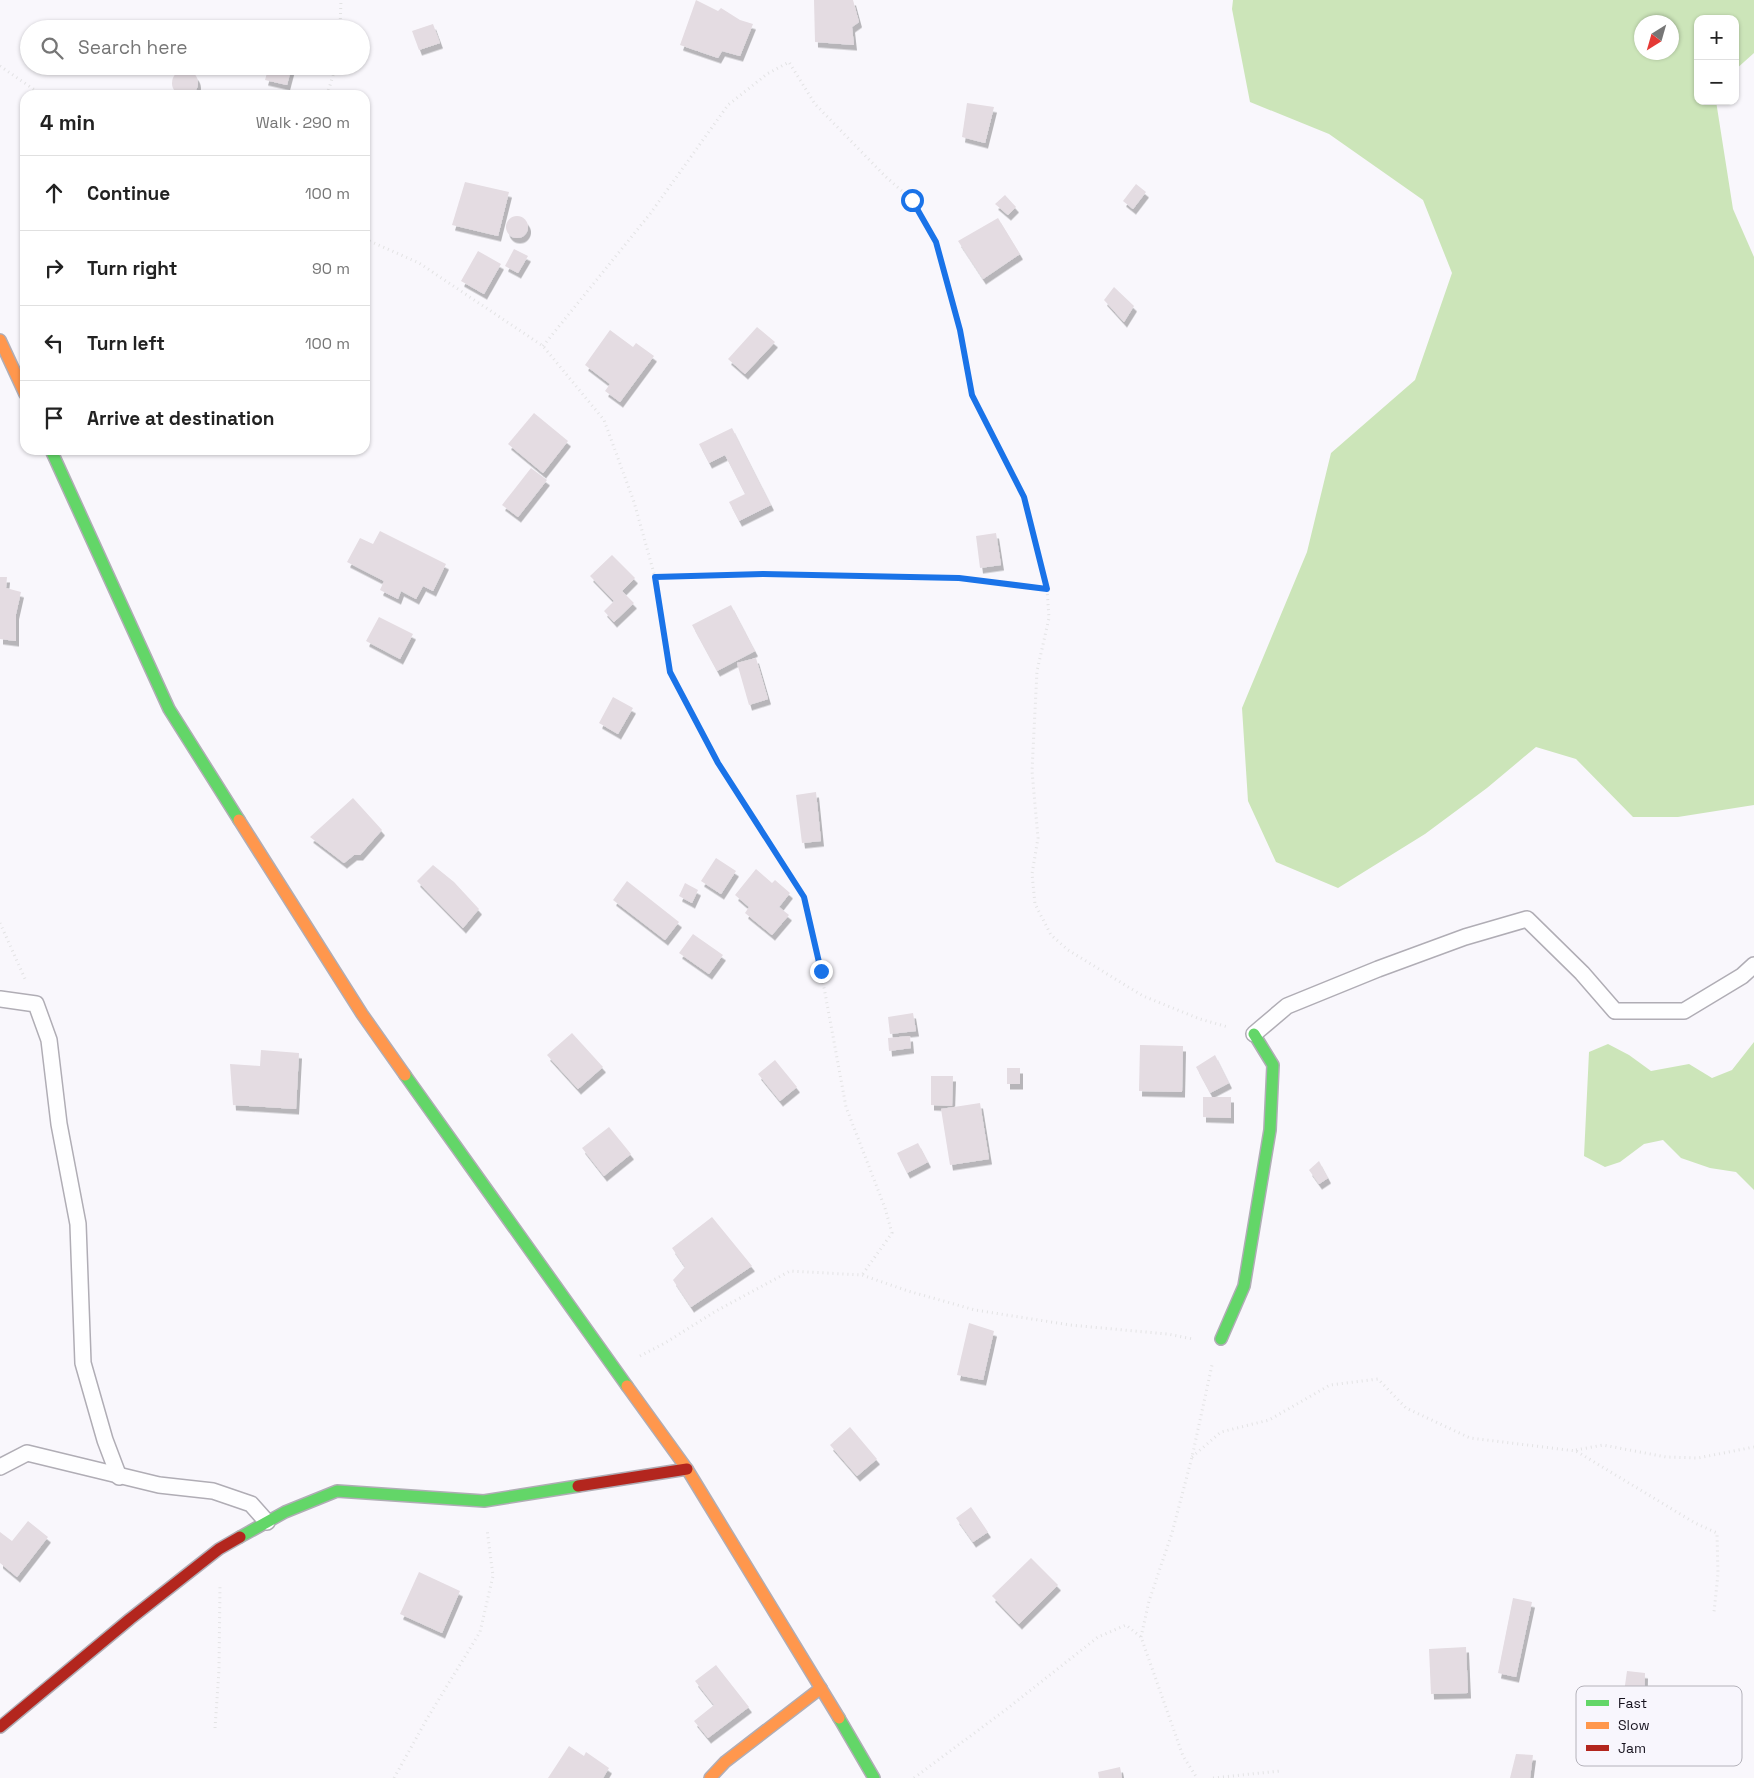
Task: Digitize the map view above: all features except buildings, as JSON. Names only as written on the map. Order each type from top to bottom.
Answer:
[{"type":"main road","points":[[0,340],[20,383]]},
{"type":"main road","points":[[52,455],[169,709],[362,1014],[687,1469],[874,1778]]},
{"type":"main road","points":[[1221,1339],[1244,1286],[1270,1130],[1273,1065],[1254,1034]]},
{"type":"main road","points":[[0,1727],[130,1619],[219,1549],[285,1512],[336,1491],[484,1502],[687,1469]]},
{"type":"main road","points":[[710,1778],[726,1762],[821,1688]]},
{"type":"lane","points":[[1254,1034],[1286,1006],[1378,968],[1527,919],[1582,973],[1615,1011],[1684,1011],[1742,976],[1754,965]]},
{"type":"lane","points":[[0,999],[36,1004],[49,1040],[59,1124],[78,1224],[83,1363],[105,1440],[119,1477]]},
{"type":"lane","points":[[0,1467],[27,1453],[119,1477],[159,1485],[213,1491],[251,1504],[267,1522]]},
{"type":"path","points":[[340,20],[341,0]]},
{"type":"path","points":[[543,346],[650,214],[728,105],[767,74],[789,62],[815,104],[885,176],[912,200],[936,242],[960,330],[972,395],[1024,497],[1047,589],[1049,618],[1037,671],[1032,770],[1038,838],[1032,874],[1035,904],[1050,935],[1068,950],[1143,996],[1200,1020],[1254,1034]]},
{"type":"path","points":[[0,66],[35,90]]},
{"type":"path","points":[[329,90],[333,75]]},
{"type":"path","points":[[370,241],[419,263],[543,346],[604,420],[634,502],[655,577],[670,672],[718,763],[804,897],[821,971],[846,1107],[885,1208],[892,1233],[862,1274]]},
{"type":"path","points":[[655,577],[763,574],[959,578],[1047,589]]},
{"type":"path","points":[[0,923],[36,1004]]},
{"type":"path","points":[[614,1369],[665,1343],[716,1311],[790,1271],[862,1274],[908,1291],[975,1310],[1070,1325],[1167,1334],[1197,1340],[1221,1339],[1214,1354],[1192,1457],[1172,1533],[1149,1601],[1141,1637]]},
{"type":"path","points":[[1192,1457],[1221,1432],[1269,1420],[1330,1385],[1378,1379],[1406,1408],[1470,1438],[1576,1450],[1604,1446],[1666,1457],[1698,1458],[1754,1448]]},
{"type":"path","points":[[1576,1450],[1695,1523],[1717,1533],[1718,1574],[1714,1612]]},
{"type":"path","points":[[394,1778],[428,1717],[480,1632],[493,1576],[484,1502]]},
{"type":"path","points":[[215,1728],[219,1670],[219,1549]]},
{"type":"path","points":[[914,1778],[1008,1708],[1098,1637],[1126,1625],[1141,1637],[1184,1756],[1197,1778]]},
{"type":"path","points":[[1213,1778],[1280,1771]]},
{"type":"green space","points":[[1233,0],[1754,0],[1754,53],[1739,66],[1739,15],[1694,15],[1694,105],[1717,105],[1733,209],[1754,257],[1754,805],[1678,817],[1633,817],[1576,759],[1536,747],[1487,788],[1425,834],[1338,888],[1276,862],[1248,801],[1242,708],[1307,552],[1331,453],[1415,380],[1452,273],[1423,200],[1329,134],[1250,102],[1232,9]]},
{"type":"green space","points":[[1754,1042],[1754,1190],[1736,1172],[1710,1168],[1681,1158],[1663,1140],[1644,1144],[1620,1162],[1605,1167],[1584,1156],[1589,1052],[1608,1044],[1629,1055],[1651,1071],[1689,1064],[1712,1078],[1732,1070]]},
{"type":"traffic: fast","points":[[53,455],[169,709],[239,820]]},
{"type":"traffic: fast","points":[[1221,1339],[1244,1286],[1270,1130],[1273,1065],[1254,1034]]},
{"type":"traffic: fast","points":[[405,1075],[627,1386]]},
{"type":"traffic: fast","points":[[240,1537],[285,1512],[337,1491],[484,1501],[578,1486]]},
{"type":"traffic: fast","points":[[839,1718],[874,1778]]},
{"type":"traffic: slow","points":[[0,340],[20,383]]},
{"type":"traffic: slow","points":[[239,820],[362,1014],[405,1075]]},
{"type":"traffic: slow","points":[[627,1386],[687,1469],[839,1718]]},
{"type":"traffic: slow","points":[[710,1778],[725,1762],[821,1688]]},
{"type":"traffic: jam","points":[[578,1486],[687,1469]]},
{"type":"traffic: jam","points":[[0,1727],[130,1619],[219,1549],[240,1537]]},
{"type":"route","points":[[821,971],[804,897],[718,763],[670,672],[655,577],[763,574],[959,578],[1047,589],[1024,497],[972,395],[960,330],[936,242],[912,200]]}]
